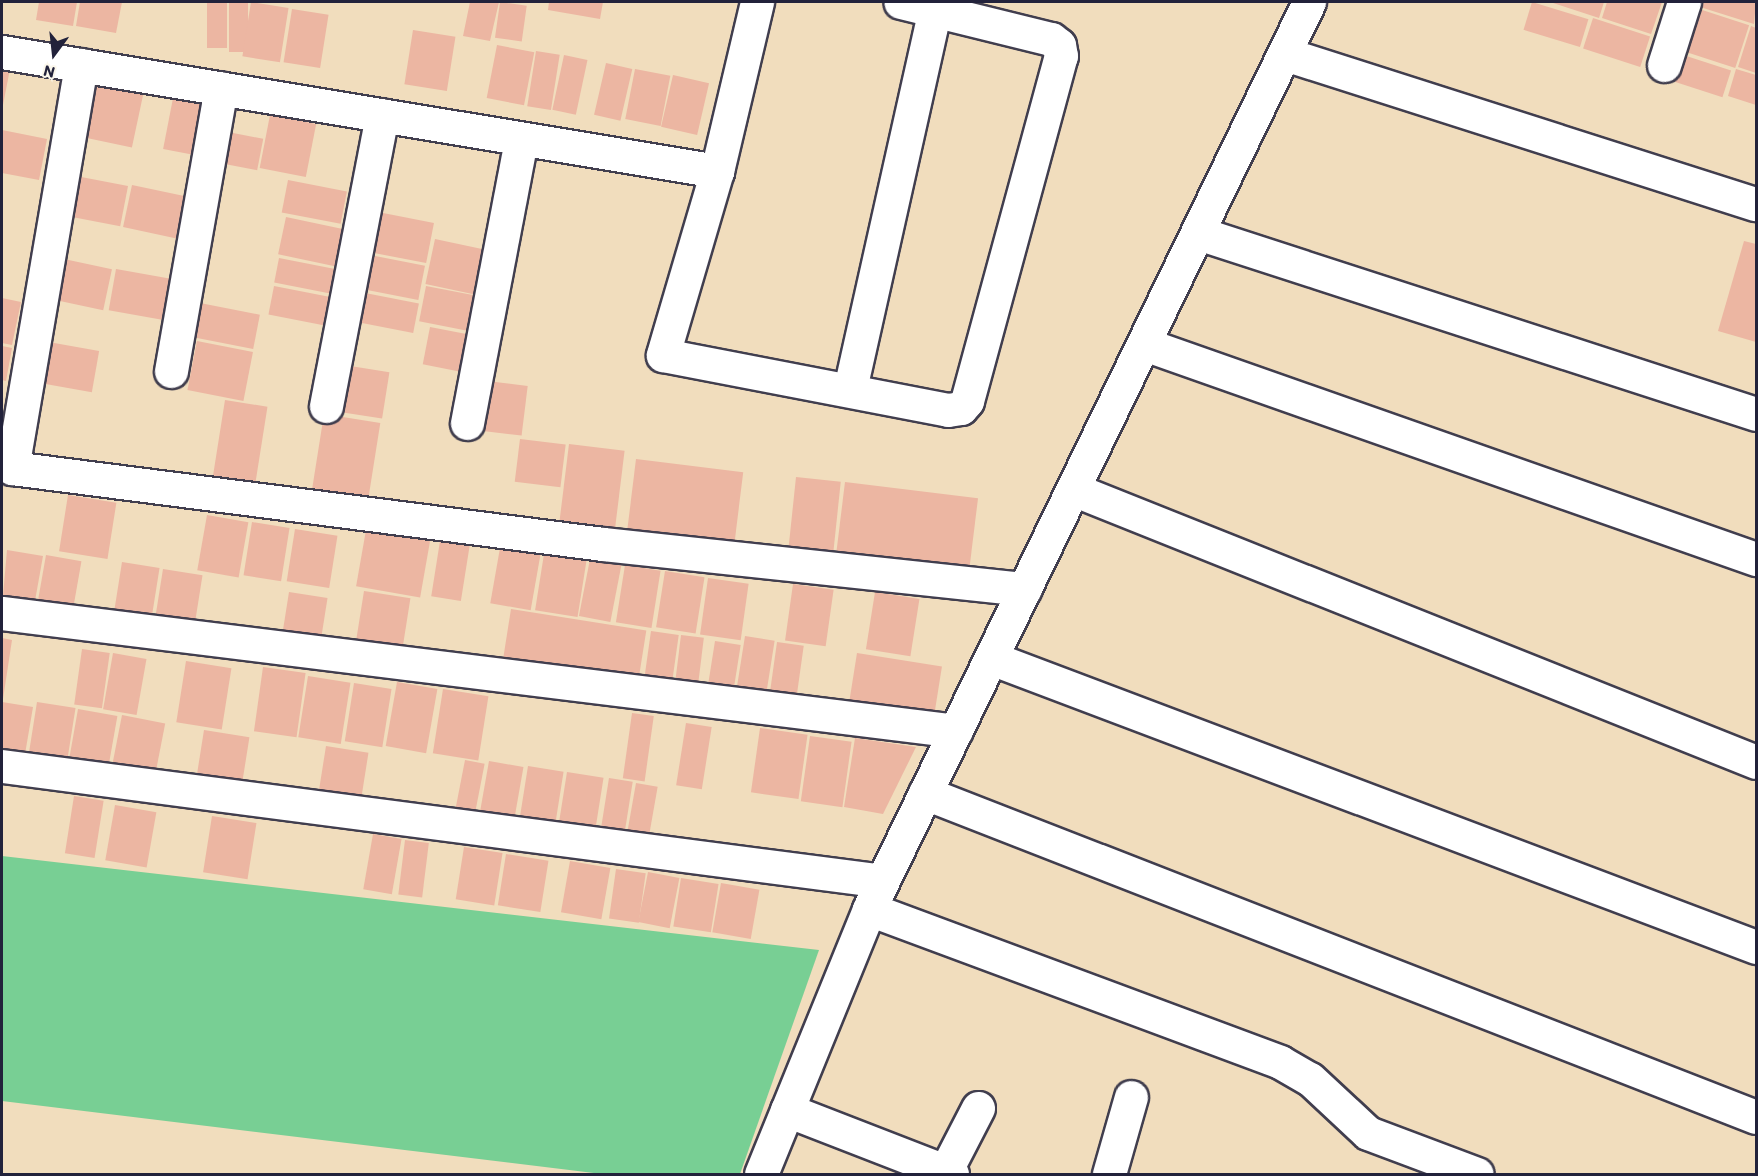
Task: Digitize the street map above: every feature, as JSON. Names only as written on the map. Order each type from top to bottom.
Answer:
[{"type":"street","points":[[757,2],[717,171],[663,355],[850,389],[948,410],[961,408],[967,401],[1061,56],[1059,45],[1051,39],[900,2]]},
{"type":"street","points":[[761,1174],[876,895],[1075,490],[1309,2]]},
{"type":"street","points":[[1664,65],[1684,2]]},
{"type":"street","points":[[850,389],[935,10]]},
{"type":"street","points":[[2,52],[717,171]]},
{"type":"street","points":[[1285,54],[1756,204]]},
{"type":"street","points":[[81,65],[12,468],[603,544],[1025,589]]},
{"type":"street","points":[[171,371],[221,88]]},
{"type":"street","points":[[326,406],[382,115]]},
{"type":"street","points":[[467,423],[521,139]]},
{"type":"street","points":[[1198,233],[1756,414]]},
{"type":"street","points":[[1144,344],[1756,559]]},
{"type":"street","points":[[1075,490],[1756,762]]},
{"type":"street","points":[[2,613],[956,731]]},
{"type":"street","points":[[991,658],[1756,947]]},
{"type":"street","points":[[2,766],[876,895],[1280,1062],[1310,1079],[1368,1132],[1477,1174]]},
{"type":"street","points":[[925,793],[1756,1118]]},
{"type":"street","points":[[1109,1174],[1131,1096]]},
{"type":"street","points":[[787,1110],[948,1173],[978,1108]]},
{"type":"green space","points":[[2,856],[819,950],[740,1174],[602,1174],[2,1101]]},
{"type":"building","points":[[39,2],[77,2],[73,26],[36,20]]},
{"type":"building","points":[[80,2],[122,2],[116,33],[76,26]]},
{"type":"building","points":[[207,2],[227,2],[227,48],[207,48]]},
{"type":"building","points":[[229,2],[248,2],[248,52],[229,52]]},
{"type":"building","points":[[251,2],[289,8],[280,62],[242,56]]},
{"type":"building","points":[[470,2],[499,2],[490,41],[463,36]]},
{"type":"building","points":[[500,2],[527,6],[522,41],[495,38]]},
{"type":"building","points":[[549,2],[603,2],[600,19],[548,10]]},
{"type":"building","points":[[1532,2],[1588,19],[1580,47],[1524,30]]},
{"type":"building","points":[[1550,2],[1604,2],[1599,18]]},
{"type":"building","points":[[1607,2],[1662,2],[1651,34],[1602,18]]},
{"type":"building","points":[[1702,2],[1756,2],[1754,24],[1700,7]]},
{"type":"building","points":[[1693,7],[1749,25],[1735,68],[1679,50]]},
{"type":"building","points":[[292,9],[329,15],[320,68],[284,62]]},
{"type":"building","points":[[1593,18],[1650,37],[1640,67],[1583,48]]},
{"type":"building","points":[[1751,26],[1756,28],[1756,73],[1738,67]]},
{"type":"building","points":[[413,30],[455,37],[447,91],[404,84]]},
{"type":"building","points":[[497,45],[534,52],[524,105],[487,98]]},
{"type":"building","points":[[536,51],[560,55],[551,110],[527,106]]},
{"type":"building","points":[[1674,52],[1731,71],[1722,97],[1665,79]]},
{"type":"building","points":[[564,55],[587,60],[576,115],[552,110]]},
{"type":"building","points":[[606,63],[632,69],[620,121],[594,115]]},
{"type":"building","points":[[2,68],[10,69],[3,105],[2,105]]},
{"type":"building","points":[[635,69],[670,76],[661,126],[625,119]]},
{"type":"building","points":[[1736,69],[1756,75],[1756,105],[1728,96]]},
{"type":"building","points":[[673,75],[709,83],[697,135],[661,127]]},
{"type":"building","points":[[88,80],[144,92],[132,148],[76,136]]},
{"type":"building","points":[[174,93],[205,99],[195,155],[163,149]]},
{"type":"building","points":[[270,115],[316,124],[306,177],[260,168]]},
{"type":"building","points":[[2,130],[47,139],[39,180],[2,173]]},
{"type":"building","points":[[223,131],[263,139],[257,170],[217,162]]},
{"type":"building","points":[[76,176],[128,186],[120,226],[68,216]]},
{"type":"building","points":[[288,180],[347,191],[341,224],[282,212]]},
{"type":"building","points":[[132,185],[188,197],[179,239],[123,227]]},
{"type":"building","points":[[378,212],[434,223],[426,263],[370,252]]},
{"type":"building","points":[[286,217],[343,229],[335,266],[278,254]]},
{"type":"building","points":[[435,239],[488,250],[478,295],[425,284]]},
{"type":"building","points":[[1744,241],[1756,244],[1756,342],[1718,331]]},
{"type":"building","points":[[370,255],[425,266],[418,300],[363,289]]},
{"type":"building","points":[[279,258],[335,269],[330,293],[274,283]]},
{"type":"building","points":[[64,259],[112,269],[103,310],[55,300]]},
{"type":"building","points":[[116,269],[172,279],[165,320],[109,310]]},
{"type":"building","points":[[274,286],[329,297],[323,325],[268,314]]},
{"type":"building","points":[[426,286],[478,296],[471,331],[419,321]]},
{"type":"building","points":[[360,292],[419,303],[413,333],[354,321]]},
{"type":"building","points":[[2,298],[21,302],[12,345],[2,343]]},
{"type":"building","points":[[200,303],[260,315],[253,349],[193,337]]},
{"type":"building","points":[[430,327],[470,335],[463,372],[423,364]]},
{"type":"building","points":[[43,341],[99,351],[92,392],[36,382]]},
{"type":"building","points":[[197,341],[253,352],[243,401],[187,390]]},
{"type":"building","points":[[2,346],[12,348],[6,381],[2,380]]},
{"type":"building","points":[[344,365],[389,372],[382,419],[337,411]]},
{"type":"building","points":[[487,381],[528,386],[522,436],[481,431]]},
{"type":"building","points":[[225,400],[267,407],[254,489],[212,482]]},
{"type":"building","points":[[324,414],[380,423],[368,502],[311,493]]},
{"type":"building","points":[[520,439],[566,445],[560,487],[515,482]]},
{"type":"building","points":[[569,444],[625,451],[614,535],[559,528]]},
{"type":"building","points":[[636,459],[743,472],[735,543],[627,529]]},
{"type":"building","points":[[796,477],[841,482],[833,552],[789,548]]},
{"type":"building","points":[[845,482],[978,498],[969,574],[836,557]]},
{"type":"building","points":[[68,495],[116,503],[107,559],[59,551]]},
{"type":"building","points":[[207,515],[248,522],[239,577],[197,570]]},
{"type":"building","points":[[252,522],[290,528],[281,581],[244,575]]},
{"type":"building","points":[[295,529],[337,536],[329,588],[287,581]]},
{"type":"building","points":[[366,530],[430,541],[420,597],[356,586]]},
{"type":"building","points":[[440,541],[470,546],[461,601],[431,596]]},
{"type":"building","points":[[500,548],[540,555],[531,610],[490,603]]},
{"type":"building","points":[[7,550],[43,556],[33,612],[2,607]]},
{"type":"building","points":[[544,554],[586,561],[578,617],[535,610]]},
{"type":"building","points":[[46,555],[81,561],[72,617],[36,611]]},
{"type":"building","points":[[590,559],[621,565],[610,622],[579,616]]},
{"type":"building","points":[[122,562],[160,568],[151,623],[113,617]]},
{"type":"building","points":[[625,565],[661,571],[651,628],[616,622]]},
{"type":"building","points":[[163,569],[203,575],[194,630],[154,623]]},
{"type":"building","points":[[665,571],[705,577],[696,634],[656,627]]},
{"type":"building","points":[[708,578],[749,584],[741,640],[700,634]]},
{"type":"building","points":[[793,584],[834,590],[826,646],[785,640]]},
{"type":"building","points":[[364,591],[410,598],[402,654],[355,646]]},
{"type":"building","points":[[289,592],[328,598],[320,643],[282,636]]},
{"type":"building","points":[[875,592],[919,599],[910,656],[866,649]]},
{"type":"building","points":[[511,609],[646,630],[639,679],[503,657]]},
{"type":"building","points":[[651,631],[679,635],[672,684],[644,681]]},
{"type":"building","points":[[681,635],[704,638],[698,688],[675,686]]},
{"type":"building","points":[[745,636],[775,641],[765,700],[736,695]]},
{"type":"building","points":[[2,638],[12,640],[3,699],[2,699]]},
{"type":"building","points":[[715,641],[741,645],[733,694],[707,690]]},
{"type":"building","points":[[777,642],[804,646],[796,700],[769,696]]},
{"type":"building","points":[[82,649],[110,653],[102,708],[74,704]]},
{"type":"building","points":[[113,653],[146,659],[137,715],[103,709]]},
{"type":"building","points":[[857,653],[942,666],[933,720],[849,706]]},
{"type":"building","points":[[186,661],[231,668],[222,729],[176,722]]},
{"type":"building","points":[[263,667],[306,673],[297,737],[254,731]]},
{"type":"building","points":[[308,676],[350,683],[341,744],[298,737]]},
{"type":"building","points":[[397,682],[437,689],[426,753],[386,746]]},
{"type":"building","points":[[354,683],[392,689],[382,747],[345,741]]},
{"type":"building","points":[[443,689],[488,696],[478,760],[433,753]]},
{"type":"building","points":[[2,702],[33,707],[24,760],[2,756]]},
{"type":"building","points":[[37,702],[76,708],[66,766],[28,760]]},
{"type":"building","points":[[78,709],[117,716],[107,773],[68,766]]},
{"type":"building","points":[[632,713],[654,716],[645,781],[623,778]]},
{"type":"building","points":[[122,715],[165,723],[155,777],[112,769]]},
{"type":"building","points":[[686,723],[712,727],[702,789],[676,785]]},
{"type":"building","points":[[760,728],[808,735],[798,799],[751,792]]},
{"type":"building","points":[[204,730],[249,737],[242,785],[196,777]]},
{"type":"building","points":[[810,736],[852,742],[842,807],[801,801]]},
{"type":"building","points":[[855,738],[916,747],[883,814],[844,807]]},
{"type":"building","points":[[326,746],[368,753],[361,797],[319,790]]},
{"type":"building","points":[[465,760],[485,764],[474,818],[455,814]]},
{"type":"building","points":[[489,761],[523,767],[513,825],[479,819]]},
{"type":"building","points":[[528,766],[564,772],[554,830],[519,824]]},
{"type":"building","points":[[567,772],[604,778],[594,835],[558,829]]},
{"type":"building","points":[[609,778],[633,782],[624,836],[600,832]]},
{"type":"building","points":[[636,783],[658,787],[648,839],[627,835]]},
{"type":"building","points":[[74,796],[104,801],[95,858],[65,853]]},
{"type":"building","points":[[115,805],[156,812],[147,867],[105,860]]},
{"type":"building","points":[[212,816],[256,823],[248,879],[203,872]]},
{"type":"building","points":[[373,834],[402,839],[392,894],[363,889]]},
{"type":"building","points":[[405,840],[429,843],[422,898],[398,895]]},
{"type":"building","points":[[464,847],[503,853],[494,905],[456,899]]},
{"type":"building","points":[[506,854],[548,861],[540,912],[498,905]]},
{"type":"building","points":[[570,861],[610,868],[601,919],[561,912]]},
{"type":"building","points":[[616,869],[646,873],[639,923],[609,919]]},
{"type":"building","points":[[648,872],[679,878],[670,928],[638,922]]},
{"type":"building","points":[[681,878],[719,884],[711,932],[673,926]]},
{"type":"building","points":[[721,883],[759,890],[751,939],[712,932]]}]
